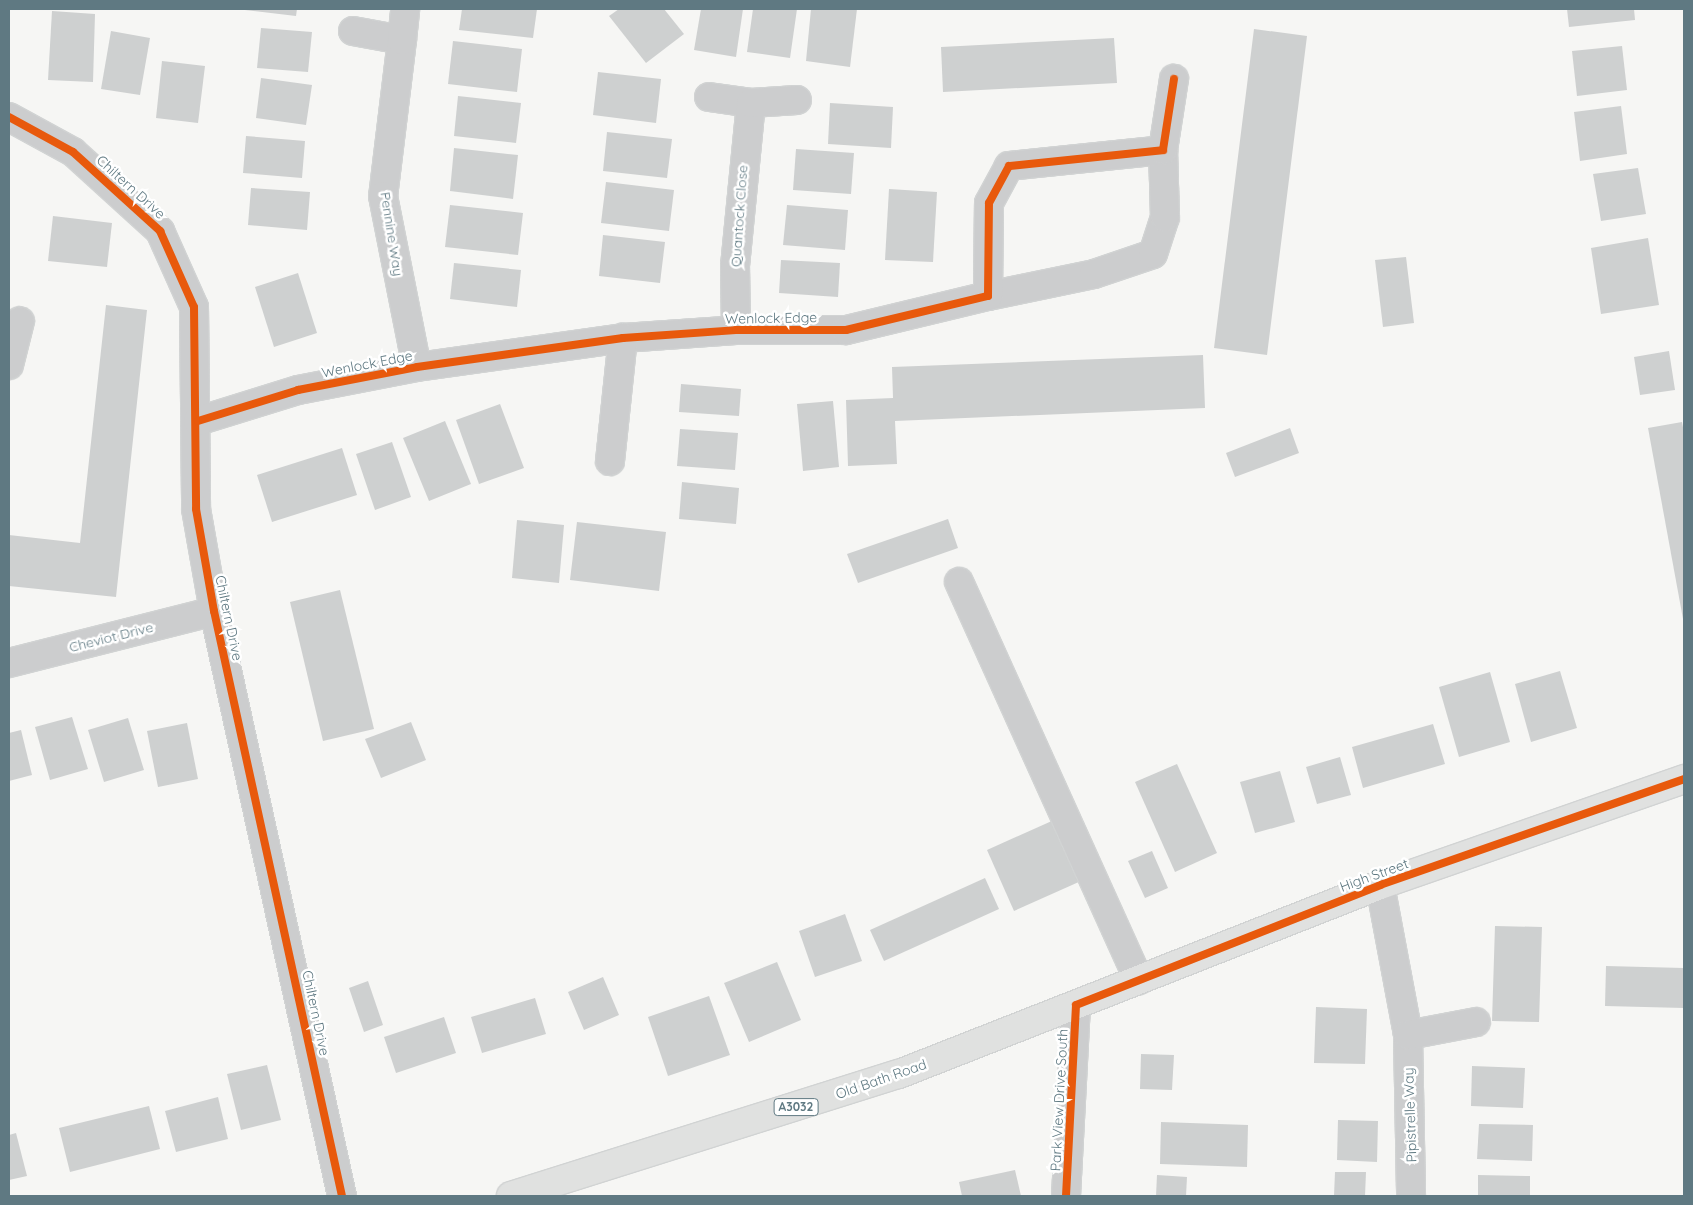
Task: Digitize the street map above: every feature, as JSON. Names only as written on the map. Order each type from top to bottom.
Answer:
[{"type":"main road","name":"High Street","points":[[1076,1005],[1380,885],[1684,779]]},
{"type":"main road","name":"Old Bath Road","points":[[516,1196],[900,1074],[1076,1005]]},
{"type":"street","name":"Pennine Way","points":[[405,9],[383,196],[418,368]]},
{"type":"street","points":[[353,31],[402,40]]},
{"type":"street","name":"Wenlock Edge","points":[[198,421],[298,390],[418,368],[623,338],[736,330],[846,330],[988,296],[1094,274],[1153,254],[1165,217],[1163,150],[1174,79]]},
{"type":"street","points":[[709,97],[751,103],[797,100]]},
{"type":"street","name":"Quantock Close","points":[[736,330],[734,265],[751,103]]},
{"type":"street","name":"Chiltern Drive","points":[[9,116],[74,152],[160,231],[194,307],[198,421],[196,509],[214,611],[342,1196]]},
{"type":"street","points":[[988,296],[988,203],[1009,166],[1163,150]]},
{"type":"street","points":[[9,365],[20,321]]},
{"type":"street","points":[[610,461],[623,338]]},
{"type":"street","points":[[959,582],[1139,980]]},
{"type":"street","name":"Cheviot Drive","points":[[9,663],[214,611]]},
{"type":"street","name":"Pipistrelle Way","points":[[1380,885],[1408,1034],[1411,1196]]},
{"type":"street","name":"Park View Drive South","points":[[1066,1196],[1076,1005]]},
{"type":"street","points":[[1408,1034],[1476,1022]]},
{"type":"building","points":[[236,9],[297,9],[296,16]]},
{"type":"building","points":[[462,9],[537,9],[533,38],[459,30]]},
{"type":"building","points":[[619,9],[664,9],[684,34],[646,63],[609,16]]},
{"type":"building","points":[[701,9],[743,9],[736,57],[694,50]]},
{"type":"building","points":[[753,9],[797,9],[790,58],[747,52]]},
{"type":"building","points":[[811,9],[857,9],[850,67],[806,61]]},
{"type":"building","points":[[1567,9],[1634,9],[1635,20],[1569,27]]},
{"type":"building","points":[[52,11],[95,14],[93,82],[48,80]]},
{"type":"building","points":[[261,28],[312,32],[308,72],[257,68]]},
{"type":"building","points":[[1254,29],[1307,36],[1267,355],[1214,348]]},
{"type":"building","points":[[111,31],[150,38],[140,95],[101,89]]},
{"type":"building","points":[[1114,38],[1117,83],[943,92],[941,47]]},
{"type":"building","points":[[453,41],[522,49],[517,92],[448,84]]},
{"type":"building","points":[[1622,46],[1627,90],[1577,96],[1572,51]]},
{"type":"building","points":[[162,61],[205,66],[198,123],[156,118]]},
{"type":"building","points":[[598,72],[661,79],[656,123],[593,115]]},
{"type":"building","points":[[261,78],[312,85],[306,125],[256,118]]},
{"type":"building","points":[[458,96],[521,103],[516,143],[454,136]]},
{"type":"building","points":[[830,103],[893,107],[891,148],[828,144]]},
{"type":"building","points":[[1621,106],[1627,154],[1580,161],[1574,112]]},
{"type":"building","points":[[607,132],[672,139],[667,178],[603,171]]},
{"type":"building","points":[[246,136],[305,141],[302,178],[243,173]]},
{"type":"building","points":[[454,148],[518,155],[513,199],[450,191]]},
{"type":"building","points":[[796,149],[854,153],[851,194],[793,190]]},
{"type":"building","points":[[1638,168],[1646,214],[1601,221],[1593,174]]},
{"type":"building","points":[[606,182],[674,190],[669,231],[601,223]]},
{"type":"building","points":[[251,188],[310,192],[307,230],[248,225]]},
{"type":"building","points":[[889,189],[937,192],[933,262],[885,260]]},
{"type":"building","points":[[450,205],[523,213],[518,255],[445,247]]},
{"type":"building","points":[[787,205],[848,210],[845,250],[783,245]]},
{"type":"building","points":[[53,216],[112,223],[107,267],[48,261]]},
{"type":"building","points":[[603,235],[665,242],[660,283],[599,276]]},
{"type":"building","points":[[1648,238],[1659,305],[1601,314],[1591,248]]},
{"type":"building","points":[[1406,257],[1414,323],[1383,327],[1375,260]]},
{"type":"building","points":[[781,260],[840,263],[838,297],[779,293]]},
{"type":"building","points":[[454,263],[521,270],[517,307],[450,299]]},
{"type":"building","points":[[298,273],[317,333],[274,347],[255,287]]},
{"type":"building","points":[[106,305],[147,310],[116,597],[9,586],[9,535],[80,543]]},
{"type":"building","points":[[1669,351],[1675,390],[1640,395],[1634,357]]},
{"type":"building","points":[[1203,355],[1205,408],[895,421],[897,464],[848,466],[846,400],[893,398],[892,367]]},
{"type":"building","points":[[681,384],[741,389],[739,416],[679,412]]},
{"type":"building","points":[[833,401],[839,467],[803,471],[797,404]]},
{"type":"building","points":[[500,404],[524,468],[479,484],[456,420]]},
{"type":"building","points":[[445,421],[471,484],[429,501],[403,438]]},
{"type":"building","points":[[1682,422],[1684,433],[1683,619],[1648,428]]},
{"type":"building","points":[[1290,428],[1299,453],[1235,477],[1226,453]]},
{"type":"building","points":[[680,429],[738,433],[735,470],[677,466]]},
{"type":"building","points":[[392,442],[411,497],[375,510],[356,454]]},
{"type":"building","points":[[342,448],[357,495],[272,522],[257,475]]},
{"type":"building","points":[[682,482],[739,488],[736,524],[679,519]]},
{"type":"building","points":[[948,519],[958,548],[858,583],[847,554]]},
{"type":"building","points":[[517,520],[564,525],[559,583],[512,578]]},
{"type":"building","points":[[577,522],[666,532],[659,591],[570,580]]},
{"type":"building","points":[[340,590],[374,729],[323,741],[290,602]]},
{"type":"building","points":[[1560,671],[1577,728],[1531,742],[1515,684]]},
{"type":"building","points":[[1490,672],[1510,742],[1459,757],[1439,687]]},
{"type":"building","points":[[72,717],[88,769],[50,780],[35,727]]},
{"type":"building","points":[[128,718],[144,770],[104,782],[88,730]]},
{"type":"building","points":[[411,722],[426,760],[381,778],[365,739]]},
{"type":"building","points":[[187,723],[198,779],[158,787],[147,731]]},
{"type":"building","points":[[1433,724],[1445,764],[1363,788],[1352,747]]},
{"type":"building","points":[[21,730],[32,775],[9,781],[9,733]]},
{"type":"building","points":[[1340,757],[1351,795],[1317,804],[1306,767]]},
{"type":"building","points":[[1177,764],[1217,853],[1175,872],[1135,782]]},
{"type":"building","points":[[1280,771],[1295,822],[1255,833],[1240,782]]},
{"type":"building","points":[[1054,820],[1081,881],[1014,911],[987,850]]},
{"type":"building","points":[[1152,851],[1168,888],[1145,898],[1128,861]]},
{"type":"building","points":[[985,878],[999,909],[884,961],[870,930]]},
{"type":"building","points":[[845,914],[862,961],[815,977],[799,931]]},
{"type":"building","points":[[1495,926],[1542,927],[1539,1022],[1492,1021]]},
{"type":"building","points":[[777,962],[801,1020],[749,1042],[724,983]]},
{"type":"building","points":[[1606,966],[1684,968],[1684,1008],[1605,1006]]},
{"type":"building","points":[[603,977],[619,1015],[584,1030],[568,992]]},
{"type":"building","points":[[368,981],[383,1025],[364,1032],[349,988]]},
{"type":"building","points":[[709,996],[730,1055],[668,1076],[648,1017]]},
{"type":"building","points":[[535,998],[546,1034],[482,1053],[471,1017]]},
{"type":"building","points":[[1316,1007],[1367,1009],[1365,1064],[1314,1063]]},
{"type":"building","points":[[444,1017],[456,1053],[396,1073],[384,1037]]},
{"type":"building","points":[[1141,1054],[1174,1055],[1172,1090],[1140,1089]]},
{"type":"building","points":[[267,1065],[281,1120],[241,1130],[227,1074]]},
{"type":"building","points":[[1472,1066],[1525,1068],[1523,1108],[1471,1106]]},
{"type":"building","points":[[218,1097],[228,1139],[176,1152],[165,1111]]},
{"type":"building","points":[[149,1106],[160,1149],[70,1172],[59,1128]]},
{"type":"building","points":[[1338,1120],[1378,1121],[1377,1162],[1337,1160]]},
{"type":"building","points":[[1161,1122],[1248,1125],[1247,1167],[1160,1164]]},
{"type":"building","points":[[1479,1124],[1533,1125],[1532,1161],[1477,1159]]},
{"type":"building","points":[[16,1133],[27,1176],[9,1180],[9,1135]]},
{"type":"building","points":[[1015,1170],[1021,1196],[962,1196],[959,1182]]},
{"type":"building","points":[[1335,1172],[1366,1172],[1365,1196],[1334,1196]]},
{"type":"building","points":[[1157,1175],[1187,1177],[1186,1196],[1156,1196]]},
{"type":"building","points":[[1478,1175],[1530,1176],[1530,1196],[1478,1196]]},
{"type":"cycle path","points":[[198,421],[298,390],[417,367],[623,338],[736,330],[846,330],[988,296],[989,203],[1009,166],[1163,150],[1174,79]]},
{"type":"cycle path","points":[[9,117],[73,152],[160,231],[194,307],[196,509],[214,611],[342,1196]]},
{"type":"cycle path","points":[[1066,1196],[1076,1005],[1380,885],[1684,779]]}]
